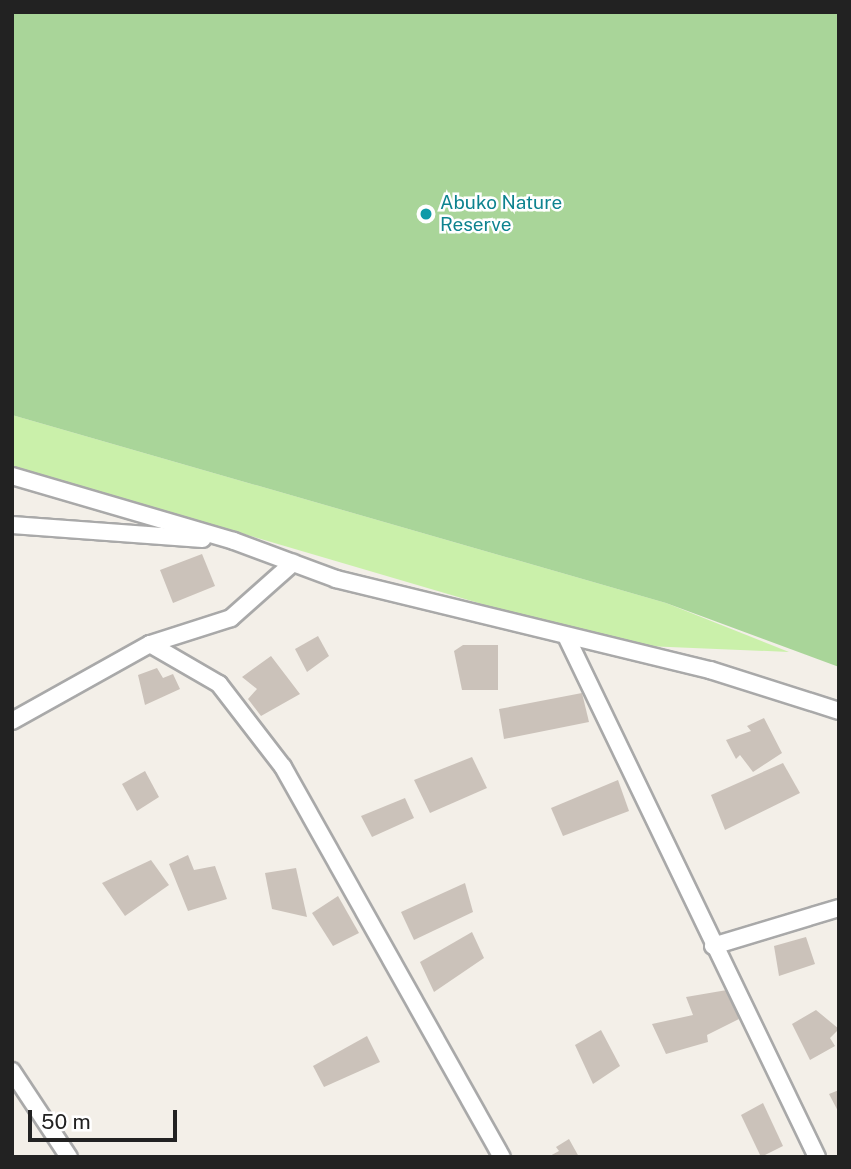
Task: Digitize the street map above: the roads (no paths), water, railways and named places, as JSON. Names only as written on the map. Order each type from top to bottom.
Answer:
[{"type":"street","points":[[12,476],[234,541],[293,563],[567,638],[710,670],[839,711]]},
{"type":"street","points":[[12,525],[234,541]]},
{"type":"street","points":[[12,721],[150,644],[231,618],[293,563]]},
{"type":"street","points":[[567,638],[713,946],[817,1157]]},
{"type":"street","points":[[150,644],[219,684],[284,767],[502,1157]]},
{"type":"street","points":[[713,946],[839,908]]},
{"type":"street","points":[[12,1071],[69,1157]]},
{"type":"place","name":"Abuko Nature Reserve","points":[[426,214]]}]
